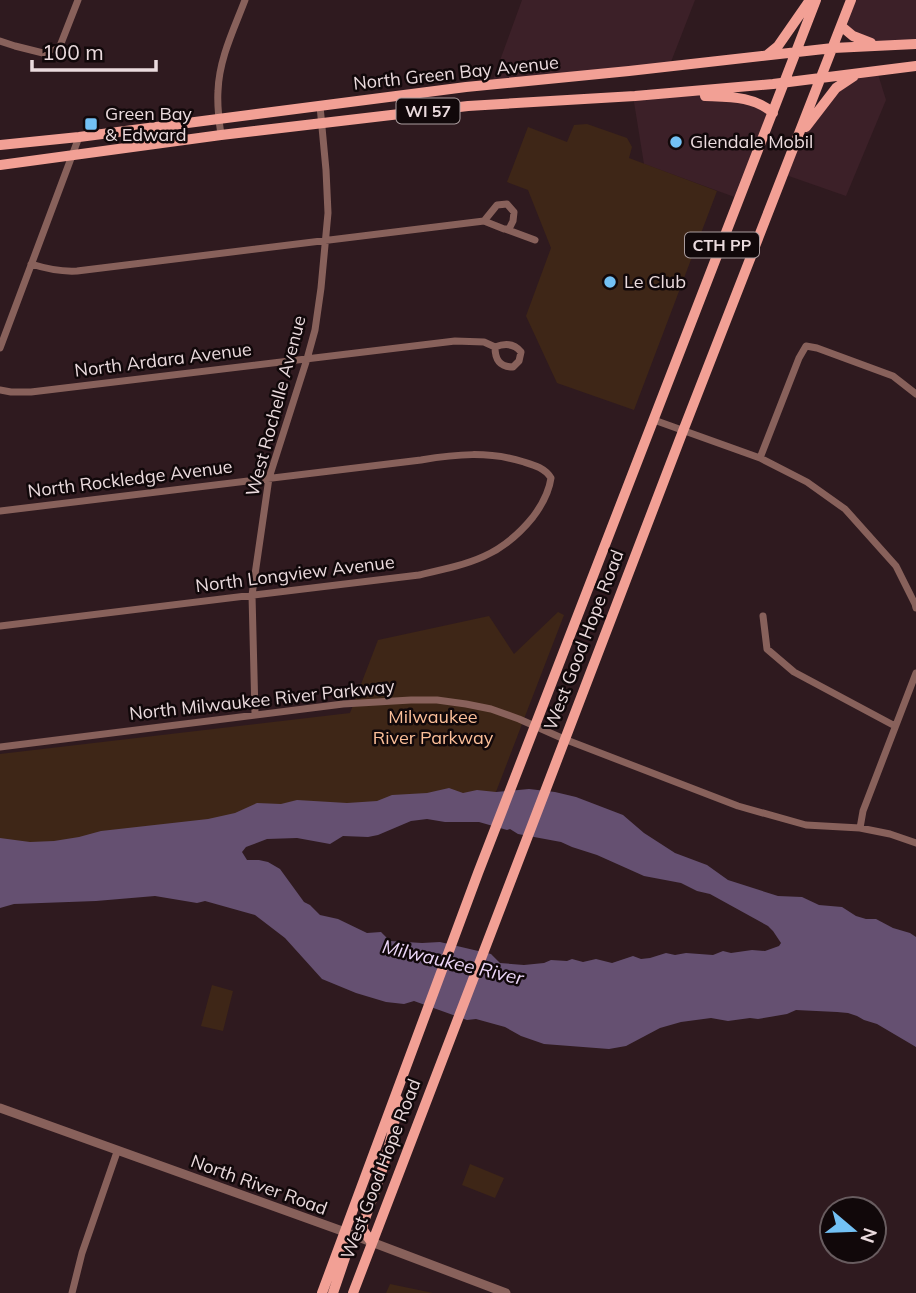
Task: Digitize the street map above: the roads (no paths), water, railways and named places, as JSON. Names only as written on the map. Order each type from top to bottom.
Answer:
[{"type":"main road","points":[[765,56],[778,46],[810,0]]},
{"type":"main road","name":"West Good Hope Road","points":[[322,1293],[491,840],[816,0]]},
{"type":"main road","name":"West Good Hope Road","points":[[353,1293],[682,430],[850,0]]},
{"type":"main road","points":[[841,26],[853,36],[881,46]]},
{"type":"main road","name":"North Green Bay Avenue","points":[[0,145],[466,87],[833,48],[916,44]]},
{"type":"main road","name":"North Green Bay Avenue","points":[[0,165],[220,135],[468,106],[785,83],[916,66]]},
{"type":"main road","points":[[798,138],[836,88],[859,73]]},
{"type":"main road","points":[[660,94],[748,99],[765,106],[773,113]]},
{"type":"main road","points":[[372,1243],[363,1230],[363,1224],[396,1118],[400,1083]]},
{"type":"main road","points":[[333,1293],[348,1249],[345,1232]]},
{"type":"street","points":[[0,41],[43,53],[60,46],[78,0]]},
{"type":"street","points":[[220,135],[220,71],[245,0]]},
{"type":"street","name":"West Rochelle Avenue","points":[[255,714],[252,595],[269,478],[307,359],[318,309],[326,240],[328,214],[320,106]]},
{"type":"street","points":[[0,348],[79,137]]},
{"type":"street","points":[[484,221],[497,205],[507,204],[512,209],[513,217],[512,225],[509,229],[504,229]]},
{"type":"street","points":[[31,264],[48,270],[78,271],[484,221],[535,240]]},
{"type":"street","name":"North Ardara Avenue","points":[[0,390],[31,392],[455,341],[473,340],[495,347]]},
{"type":"street","points":[[760,458],[806,346],[893,376],[916,394]]},
{"type":"street","points":[[654,420],[760,458],[807,482],[845,509],[895,566],[916,608]]},
{"type":"street","name":"North Rockledge Avenue","points":[[0,511],[452,455],[500,456],[540,468],[551,478]]},
{"type":"street","name":"North Longview Avenue","points":[[0,626],[419,575],[465,564],[500,549],[527,524],[542,504],[551,478]]},
{"type":"street","points":[[762,616],[767,649],[794,672],[895,726]]},
{"type":"street","points":[[860,828],[863,811],[916,673]]},
{"type":"street","name":"North Milwaukee River Parkway","points":[[0,747],[255,714],[380,701],[466,704],[491,709],[738,806],[806,825],[860,828],[916,843]]},
{"type":"street","name":"North River Road","points":[[0,1108],[506,1293]]},
{"type":"street","points":[[74,1291],[82,1253],[117,1152]]},
{"type":"water","name":"Milwaukee River","points":[[449,788],[463,793],[477,790],[496,792],[529,789],[576,797],[623,815],[644,833],[675,853],[707,865],[728,880],[778,896],[802,897],[819,905],[842,907],[856,916],[876,919],[910,933],[916,937],[916,1047],[877,1024],[848,1013],[796,1010],[758,1019],[728,1021],[711,1018],[681,1022],[660,1028],[626,1046],[609,1049],[544,1044],[505,1027],[476,1019],[467,1020],[414,1001],[404,1004],[386,1002],[322,979],[285,938],[255,915],[205,901],[197,903],[155,896],[14,904],[0,908],[0,838],[30,842],[54,841],[101,831],[208,819],[235,813],[257,803],[281,804],[297,800],[347,803],[377,801],[392,795],[427,793]],"holes":[[[427,819],[479,822],[510,829],[518,834],[561,842],[644,876],[681,883],[710,894],[768,926],[781,943],[765,951],[723,951],[713,955],[666,953],[641,959],[633,956],[612,963],[596,959],[583,962],[572,959],[551,960],[524,965],[500,963],[491,954],[440,942],[390,941],[381,932],[367,933],[338,919],[320,915],[304,902],[280,869],[268,862],[247,860],[242,852],[246,847],[267,839],[297,838],[330,844],[343,836],[378,835],[411,821]]]},
{"type":"place","name":"Green Bay & Edward","points":[[91,124]]},
{"type":"place","name":"Glendale Mobil","points":[[676,142]]},
{"type":"place","name":"Le Club","points":[[610,282]]},
{"type":"park label","name":"Milwaukee River Parkway","points":[[433,727]]}]
